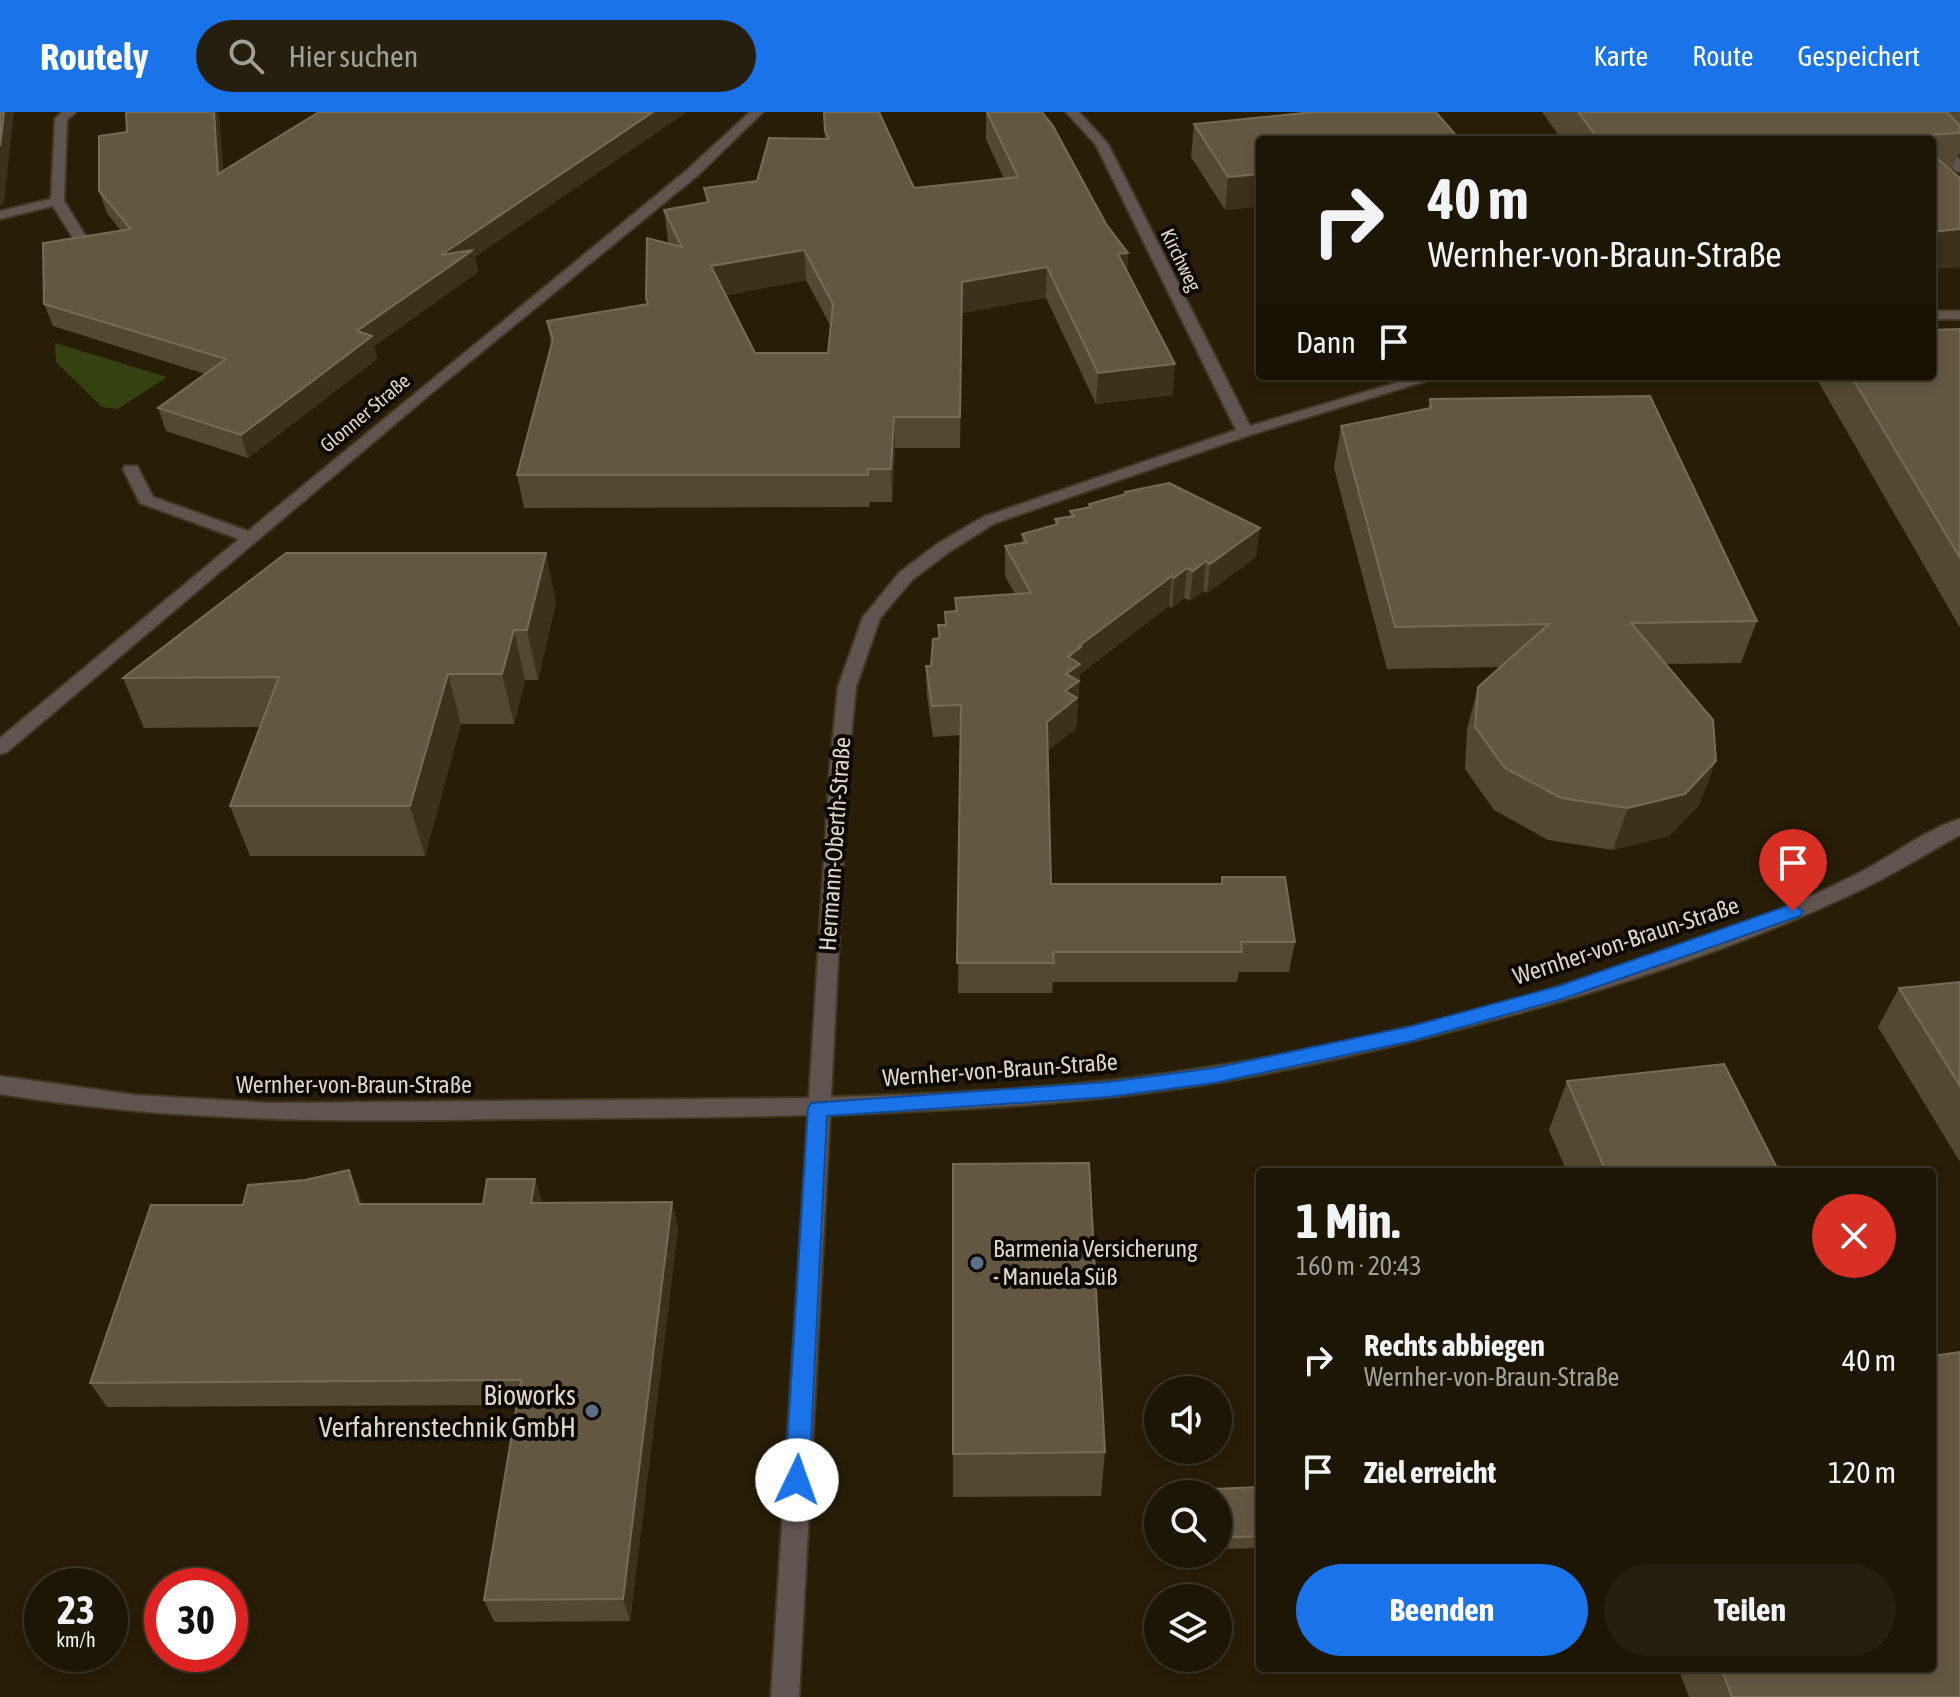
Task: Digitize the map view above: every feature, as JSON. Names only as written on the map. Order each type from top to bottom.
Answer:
[{"type":"street","points":[[70,112],[61,119],[57,201],[80,238]]},
{"type":"street","name":"Glonner Straße","points":[[0,748],[692,173],[757,112]]},
{"type":"street","name":"Kirchweg","points":[[1072,112],[1102,144],[1245,432]]},
{"type":"street","points":[[1908,112],[1930,136]]},
{"type":"street","points":[[1936,142],[1960,168]]},
{"type":"street","points":[[0,215],[57,201]]},
{"type":"street","points":[[1936,315],[1960,315]]},
{"type":"street","name":"Hermann-Oberth-Straße","points":[[785,1697],[818,1108],[845,702],[847,687],[872,617],[906,576],[989,520],[1245,432],[1421,380]]},
{"type":"street","points":[[131,469],[146,500],[251,538]]},
{"type":"street","name":"Wernher-von-Braun-Straße","points":[[0,1085],[142,1105],[284,1112],[818,1108],[1108,1089],[1214,1075],[1412,1034],[1562,992],[1712,942],[1849,887],[1960,826]]},
{"type":"green space","points":[[55,343],[167,377],[118,409],[102,407],[56,362]]},
{"type":"building","points":[[0,112],[4,112],[0,146]]},
{"type":"building","points":[[126,112],[214,112],[218,174],[319,112],[653,112],[441,255],[473,250],[357,331],[372,336],[241,435],[158,408],[226,359],[44,304],[43,243],[131,229],[99,191],[99,136],[127,132]]},
{"type":"building","points":[[824,112],[879,112],[914,188],[1018,177],[987,112],[1042,112],[1053,126],[1106,224],[1128,253],[1118,254],[1175,364],[1098,373],[1047,267],[962,282],[960,417],[894,417],[891,469],[868,469],[868,475],[517,475],[553,339],[547,321],[648,304],[647,238],[682,247],[664,210],[709,202],[704,188],[757,181],[769,138],[829,139],[825,131]],"holes":[[[804,250],[833,304],[828,353],[755,353],[711,266]]]},
{"type":"building","points":[[1314,112],[1436,112],[1457,136],[1256,136],[1256,174],[1228,177],[1194,124]]},
{"type":"building","points":[[1578,112],[1947,112],[1960,126],[1960,133],[1911,136],[1596,136]]},
{"type":"building","points":[[1936,157],[1960,178],[1960,229],[1936,232]]},
{"type":"building","points":[[1960,329],[1960,558],[1853,380],[1936,380],[1936,330]]},
{"type":"building","points":[[1650,396],[1757,621],[1631,623],[1713,720],[1716,761],[1685,794],[1628,808],[1561,798],[1505,768],[1475,727],[1478,687],[1549,624],[1395,627],[1341,426],[1431,408],[1430,399]]},
{"type":"building","points":[[1169,483],[1260,528],[1210,564],[1206,561],[1193,571],[1187,568],[1174,578],[1172,576],[1068,657],[1080,664],[1066,674],[1079,681],[1065,691],[1077,698],[1047,722],[1051,884],[1222,884],[1222,877],[1285,877],[1295,942],[1241,942],[1242,952],[1053,952],[1054,963],[957,963],[961,705],[932,706],[926,666],[931,666],[933,639],[940,638],[938,625],[946,625],[945,612],[957,611],[955,598],[1031,593],[1005,546],[1027,542],[1022,534],[1058,524],[1055,519],[1074,516],[1070,511],[1091,507],[1089,504],[1125,492]]},
{"type":"building","points":[[286,553],[546,553],[527,630],[514,630],[502,674],[448,674],[410,806],[230,806],[279,677],[123,678]]},
{"type":"building","points":[[1960,982],[1960,1086],[1899,988]]},
{"type":"building","points":[[1724,1064],[1777,1168],[1604,1168],[1567,1081]]},
{"type":"building","points":[[1089,1163],[1105,1452],[953,1454],[953,1164]]},
{"type":"building","name":"Bioworks Verfahrenstechnik GmbH","points":[[349,1170],[359,1204],[483,1204],[487,1179],[535,1179],[531,1203],[672,1202],[623,1599],[484,1600],[521,1380],[90,1383],[151,1205],[243,1205],[248,1185],[305,1180]]},
{"type":"building","points":[[1960,1352],[1960,1697],[1732,1697],[1723,1672],[1936,1672],[1936,1355]]},
{"type":"building","points":[[1256,1487],[1256,1536],[1232,1537],[1232,1488]]},
{"type":"place","name":"Barmenia Versicherung - Manuela Süß","points":[[977,1263]]},
{"type":"place","name":"Bioworks Verfahrenstechnik GmbH","points":[[592,1411]]},
{"type":"route","points":[[797,1480],[818,1108],[1108,1089],[1214,1075],[1412,1034],[1562,992],[1712,942],[1793,911]]}]
